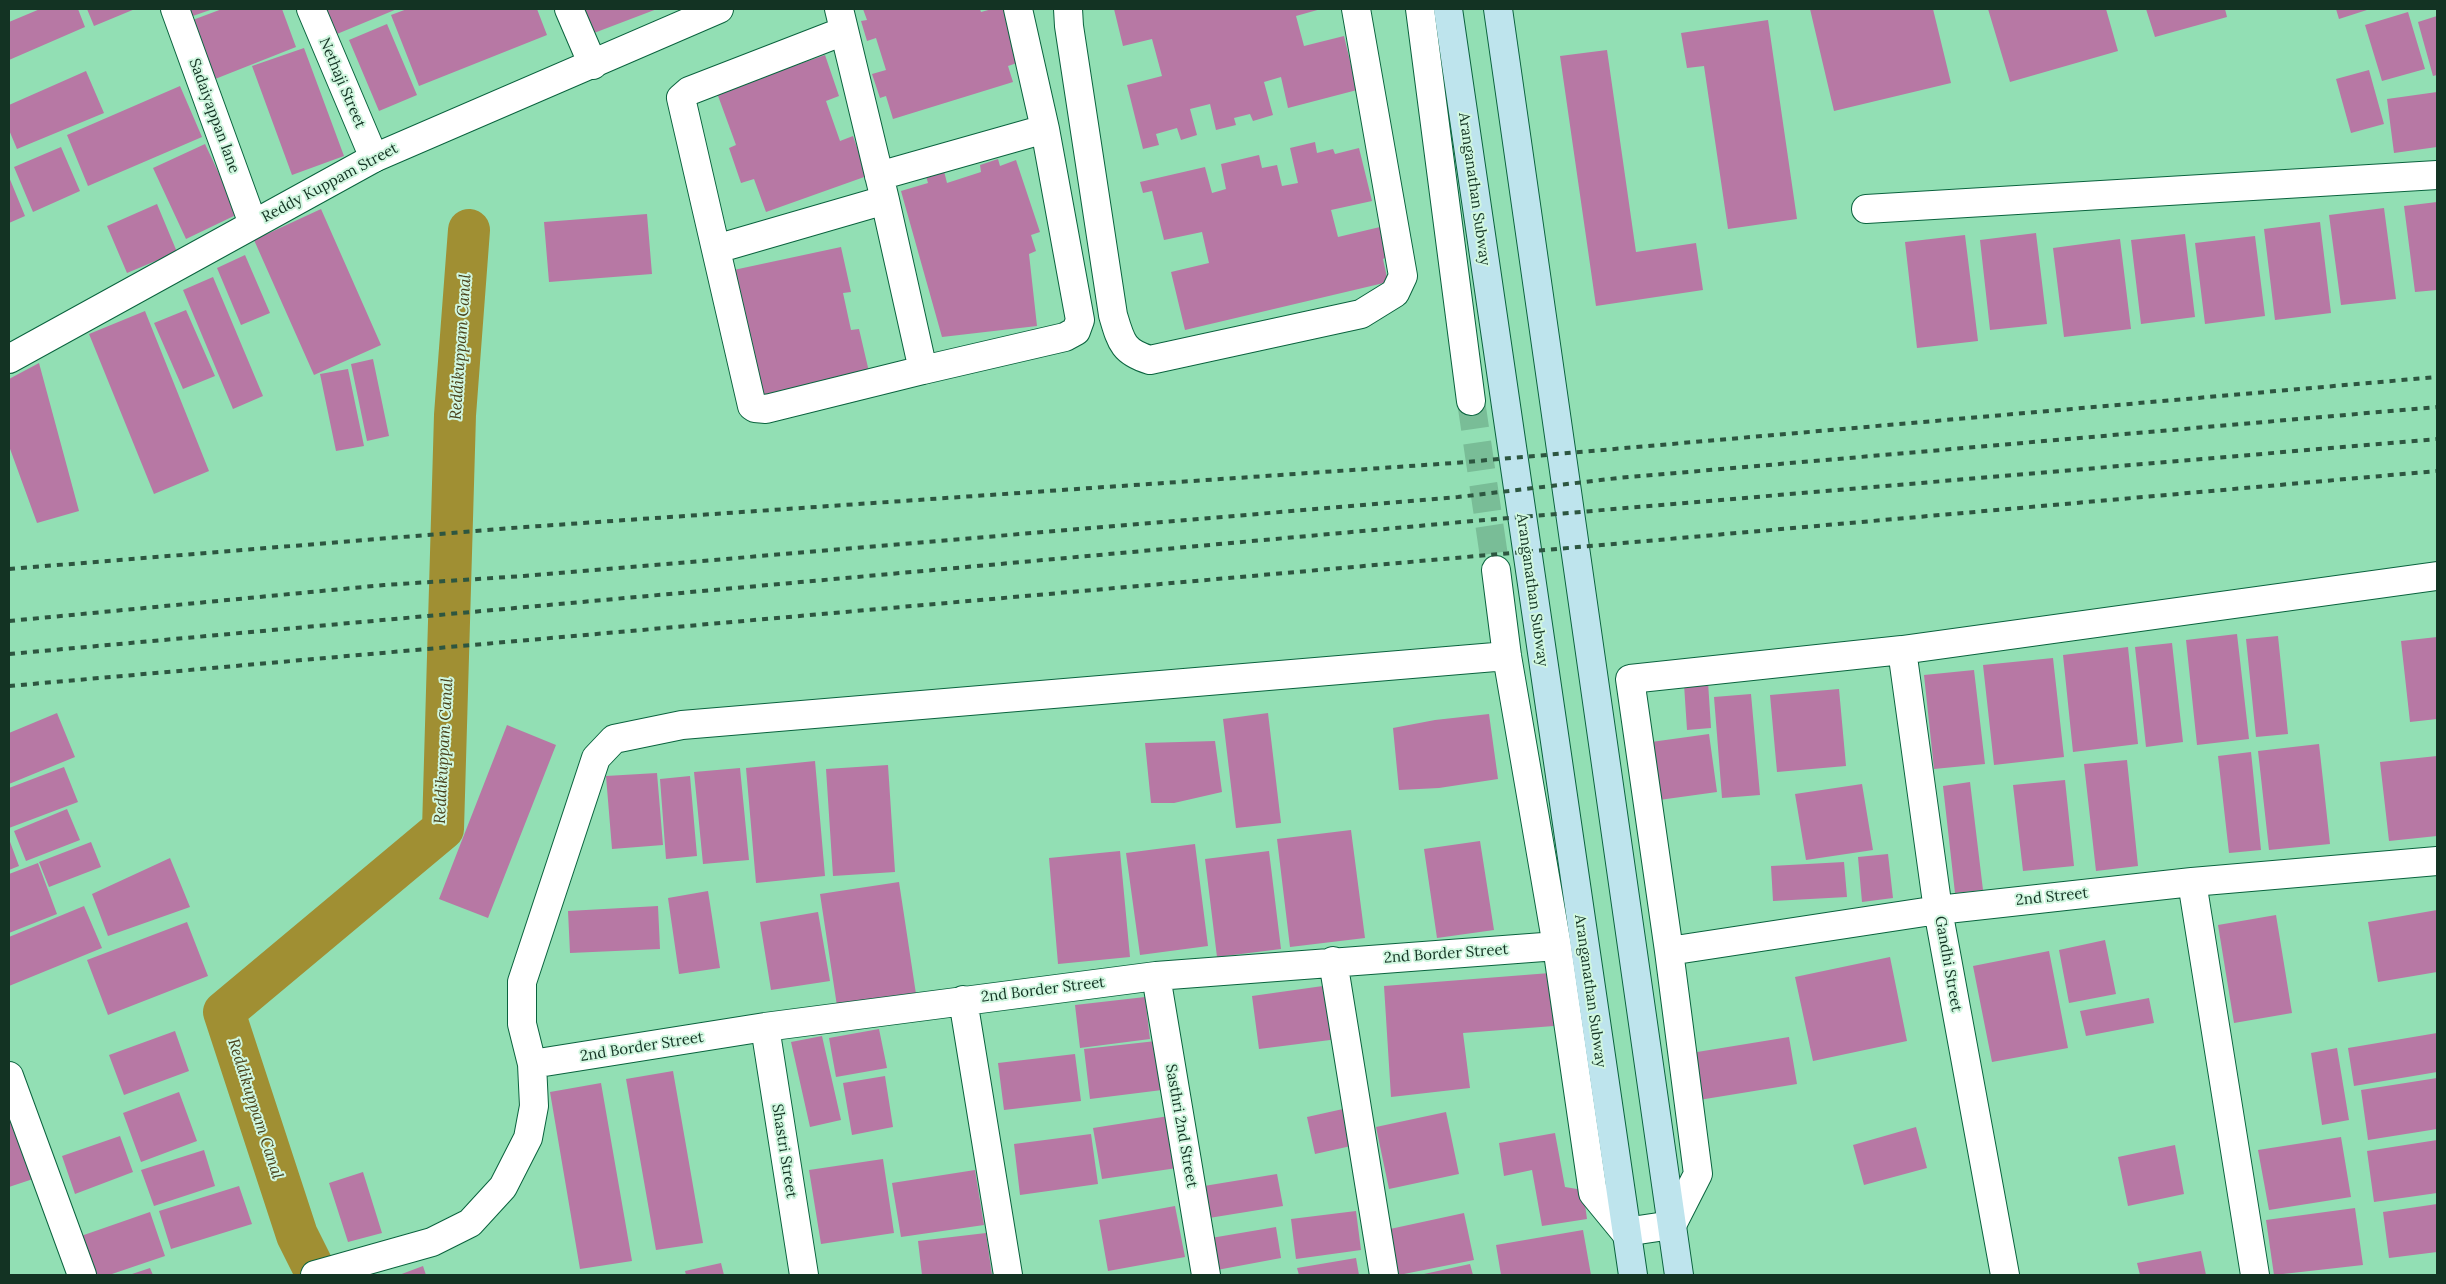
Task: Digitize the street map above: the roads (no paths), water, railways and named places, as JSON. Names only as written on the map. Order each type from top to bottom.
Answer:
[{"type":"main road","name":"Aranganathan Subway","points":[[1448,9],[1616,1171],[1633,1275]]},
{"type":"main road","points":[[1498,9],[1679,1275]]},
{"type":"street","name":"Sadaiyappan lane","points":[[175,9],[253,224]]},
{"type":"street","name":"Nethaji Street","points":[[311,9],[374,158]]},
{"type":"street","points":[[569,9],[592,65]]},
{"type":"street","name":"Reddy Kuppam Street","points":[[9,360],[374,158],[719,9]]},
{"type":"street","points":[[923,370],[882,188],[841,20],[684,94],[681,98],[755,408],[766,409],[1065,337],[1076,331],[1080,320],[1045,129],[1018,9]]},
{"type":"street","points":[[1068,9],[1069,26],[1114,315],[1120,339],[1133,355],[1150,360],[1360,314],[1395,292],[1402,276],[1356,9]]},
{"type":"street","points":[[1420,9],[1471,401]]},
{"type":"street","points":[[716,249],[1045,129]]},
{"type":"street","points":[[1866,209],[2437,175]]},
{"type":"street","points":[[1496,570],[1507,656],[1557,946],[1593,1193],[1625,1232],[1672,1225],[1698,1174],[1669,951],[1630,679],[1902,650],[2437,576]]},
{"type":"street","name":"Gandhi Street","points":[[1902,650],[1938,910],[2005,1275]]},
{"type":"street","points":[[321,1273],[432,1242],[470,1223],[503,1187],[528,1138],[534,1106],[532,1064],[522,1024],[522,982],[596,758],[614,739],[641,732],[718,722],[1507,656]]},
{"type":"street","name":"2nd Street","points":[[1669,951],[1938,910],[2192,882],[2437,861]]},
{"type":"street","points":[[2192,882],[2255,1275]]},
{"type":"street","name":"2nd Border Street","points":[[532,1064],[766,1027],[1156,976],[1333,961],[1557,946]]},
{"type":"street","points":[[1333,961],[1384,1275]]},
{"type":"street","name":"Sasthri 2nd Street","points":[[1156,976],[1206,1275]]},
{"type":"street","points":[[964,1000],[1008,1275]]},
{"type":"street","name":"Shastri Street","points":[[766,1027],[804,1275]]},
{"type":"street","points":[[9,1076],[82,1275]]},
{"type":"waterway","name":"Reddikuppam Canal","points":[[317,1275],[297,1235],[224,1012],[443,829],[455,415],[469,230]]},
{"type":"tunnel","points":[[1471,401],[1496,570]]},
{"type":"railway","points":[[9,569],[525,527],[1454,463],[2437,377]]},
{"type":"railway","points":[[9,621],[384,585],[524,576],[1458,497],[1618,478],[2437,407]]},
{"type":"railway","points":[[9,654],[1462,522],[2437,439]]},
{"type":"railway","points":[[9,686],[2437,471]]}]
